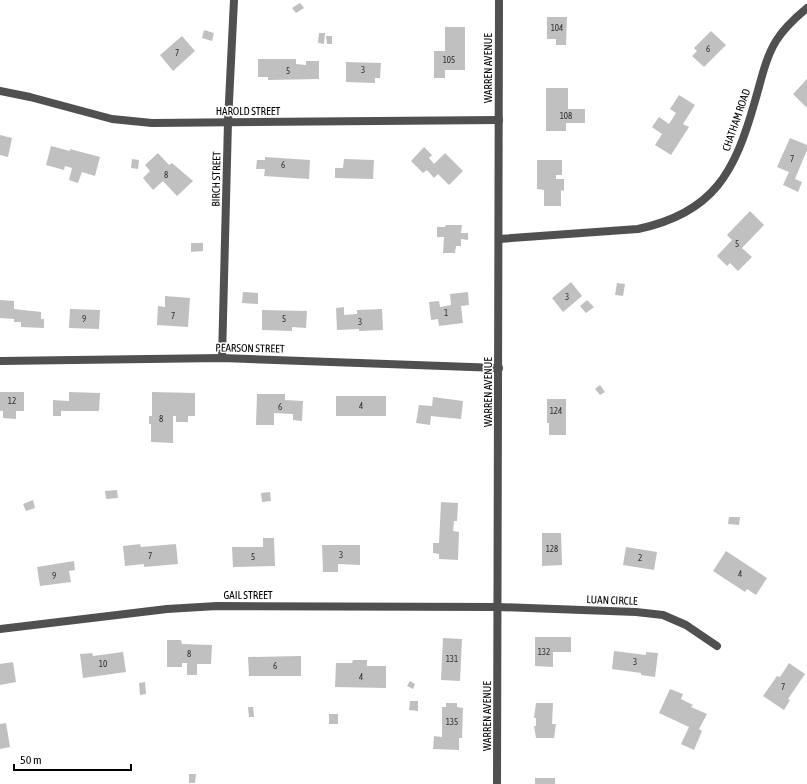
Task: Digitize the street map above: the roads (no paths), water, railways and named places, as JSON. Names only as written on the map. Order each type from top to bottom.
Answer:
[{"type":"street","name":"BIRCH STREET","points":[[222,358],[228,122],[234,0]]},
{"type":"street","name":"WARREN AVENUE","points":[[497,784],[499,0]]},
{"type":"street","name":"CHATHAM ROAD","points":[[499,239],[638,229],[658,225],[689,211],[704,199],[723,179],[736,156],[747,130],[766,62],[776,41],[792,20],[807,8]]},
{"type":"street","name":"HAROLD STREET","points":[[0,91],[30,97],[102,117],[152,123],[499,120]]},
{"type":"street","name":"PEARSON STREET","points":[[0,361],[222,358],[499,368]]},
{"type":"street","name":"GAIL STREET","points":[[0,629],[167,609],[217,606],[498,607]]},
{"type":"street","name":"LUAN CIRCLE","points":[[498,607],[636,612],[663,615],[686,625],[717,646]]}]
